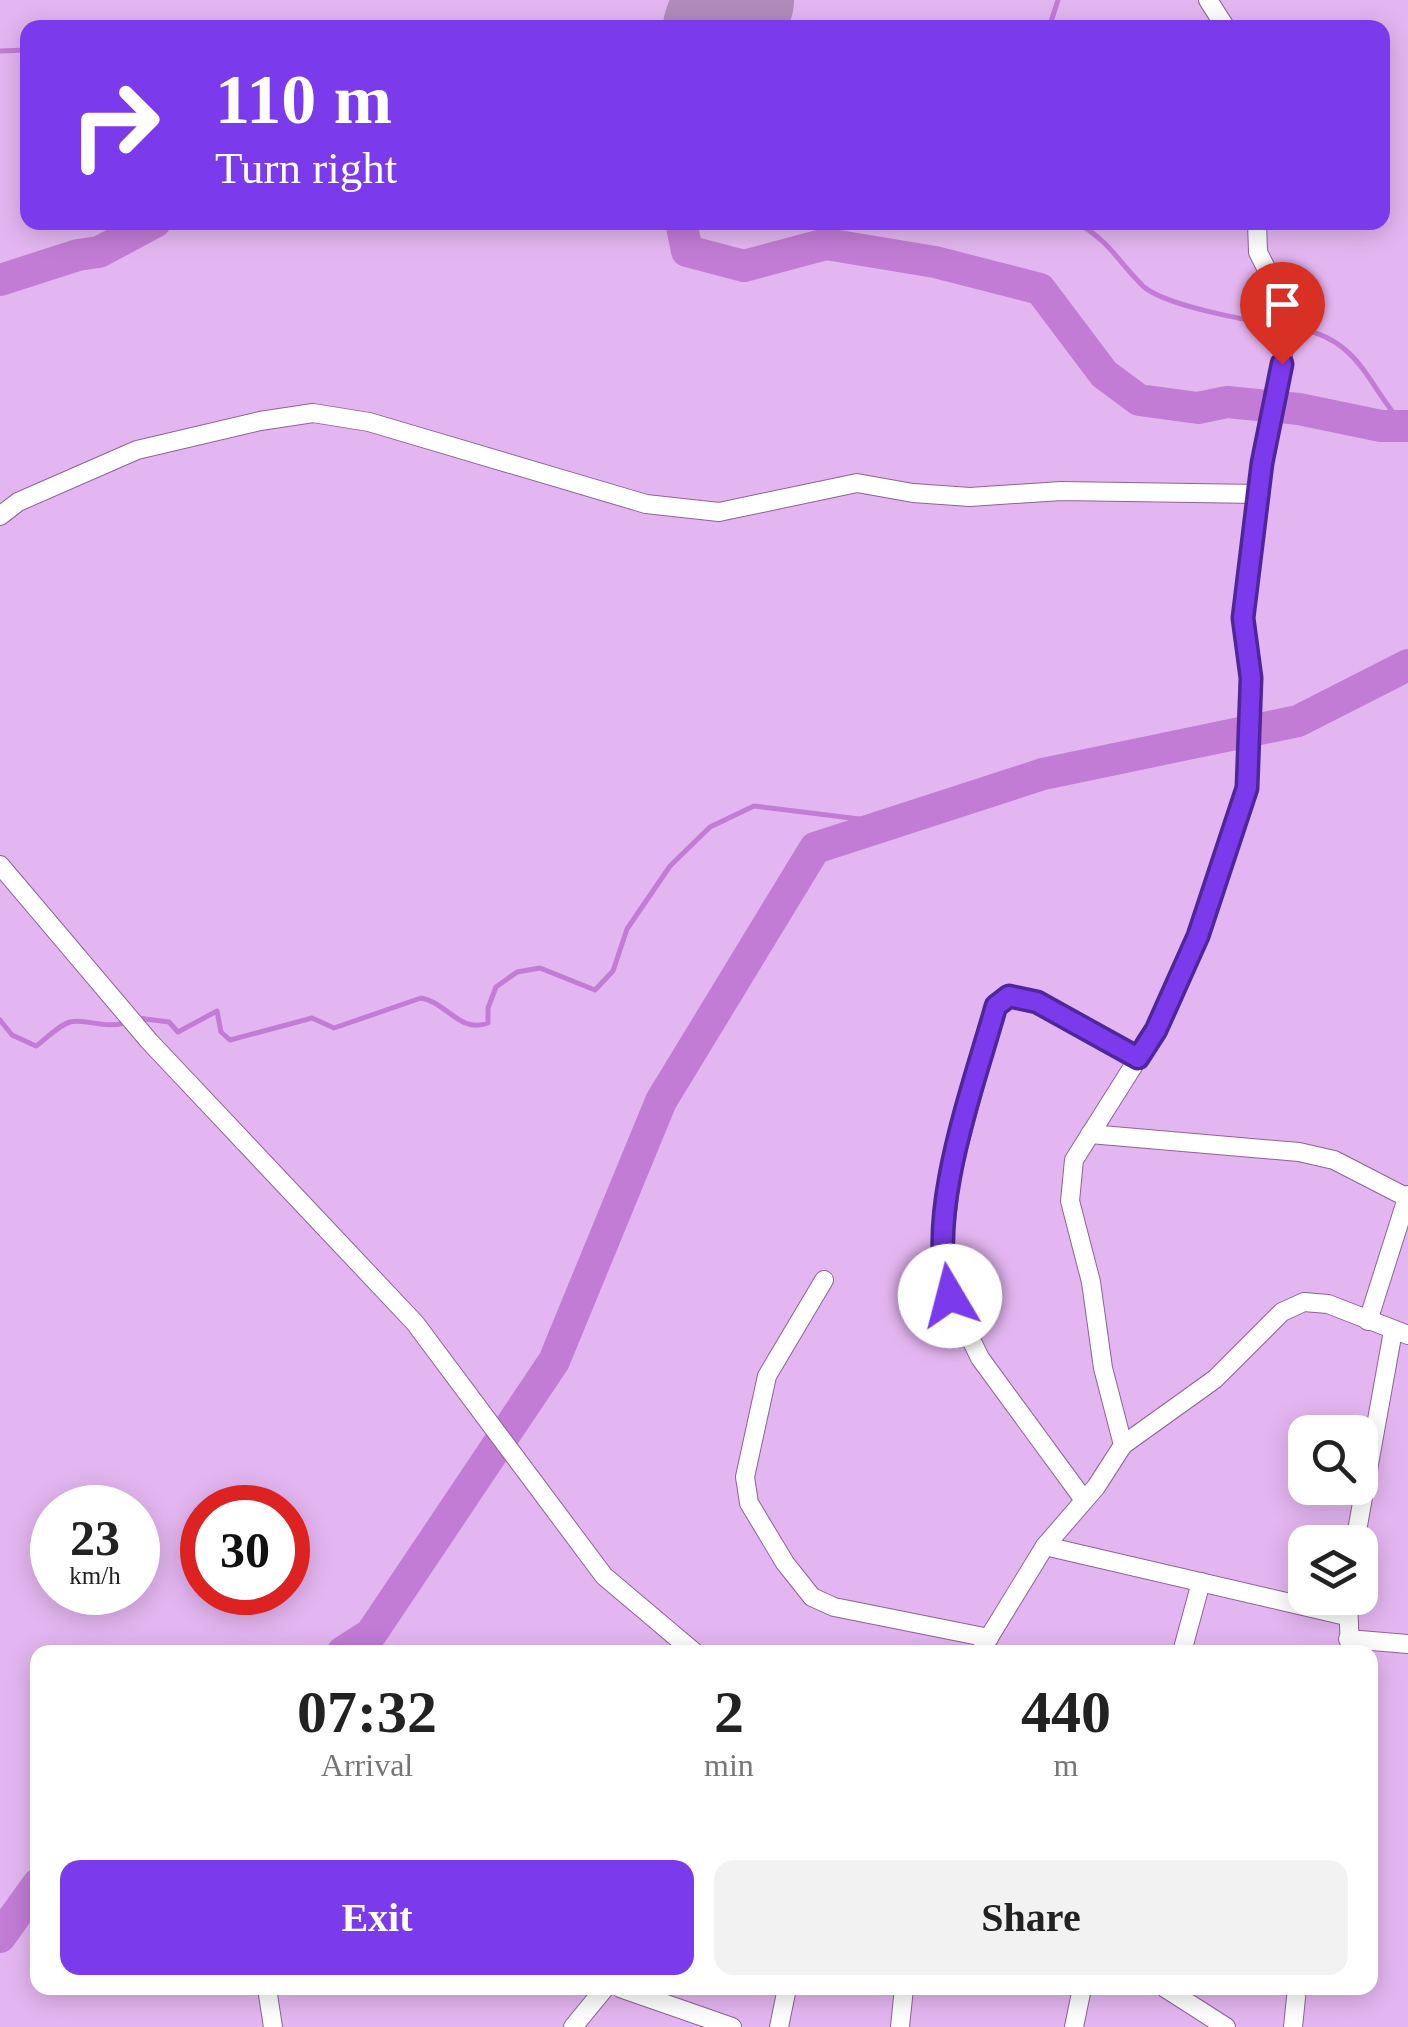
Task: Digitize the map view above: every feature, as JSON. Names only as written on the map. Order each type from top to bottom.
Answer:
[{"type":"street","points":[[1123,1444],[1103,1368],[1090,1282],[1070,1201],[1074,1160],[1156,1030],[1198,936],[1247,788],[1251,678],[1243,618],[1258,494],[1288,312],[1258,252],[1257,230]]},
{"type":"street","points":[[0,516],[18,502],[137,450],[260,420],[313,413],[368,422],[646,504],[704,511],[720,512],[857,483],[913,493],[970,497],[1061,490],[1258,494]]},
{"type":"street","points":[[0,865],[149,1040],[416,1323],[604,1576],[686,1645]]},
{"type":"street","points":[[1084,1500],[980,1358],[950,1296],[941,1270],[950,1174],[996,1006],[1009,996],[1037,1002],[1138,1058]]},
{"type":"street","points":[[1090,1134],[1300,1152],[1334,1160],[1408,1197],[1368,1320]]},
{"type":"street","points":[[824,1280],[766,1376],[745,1477],[749,1504],[785,1563],[812,1596],[834,1608],[984,1645],[1045,1546],[1114,1463],[1123,1444],[1216,1379],[1282,1312],[1304,1302],[1328,1304],[1401,1333],[1359,1525]]},
{"type":"street","points":[[1045,1546],[1200,1582],[1288,1597]]},
{"type":"street","points":[[1184,1645],[1200,1582]]},
{"type":"street","points":[[1347,1615],[1349,1645]]},
{"type":"street","points":[[1378,1645],[1408,1644]]},
{"type":"street","points":[[269,1995],[273,2027]]},
{"type":"street","points":[[573,2027],[599,1995]]},
{"type":"street","points":[[640,1995],[732,2027]]},
{"type":"street","points":[[782,2026],[785,1995]]},
{"type":"street","points":[[900,2027],[903,1995]]},
{"type":"street","points":[[1074,2027],[1081,1995]]},
{"type":"street","points":[[1176,1995],[1226,2027]]},
{"type":"street","points":[[1293,2027],[1296,1995]]},
{"type":"waterway","points":[[1052,20],[1058,0]]},
{"type":"waterway","points":[[0,51],[20,50]]},
{"type":"waterway","points":[[0,280],[99,252],[140,230]]},
{"type":"waterway","points":[[683,230],[687,251],[744,266],[826,244],[935,262],[1040,289],[1104,374],[1139,400],[1198,408],[1227,402],[1299,409],[1381,426],[1408,426]]},
{"type":"waterway","points":[[1088,230],[1155,294],[1209,312],[1281,325]]},
{"type":"waterway","points":[[1291,327],[1314,332],[1347,351],[1404,426]]},
{"type":"waterway","points":[[354,1645],[371,1634],[554,1361],[661,1101],[815,848],[1043,774],[1298,721],[1408,665]]},
{"type":"waterway","points":[[138,1018],[169,1022],[178,1032],[217,1011],[221,1032],[230,1040],[312,1018],[334,1028],[421,998],[469,1024],[488,1023],[488,1008],[496,987],[517,972],[540,968],[595,990],[613,971],[627,929],[670,866],[710,827],[754,806],[892,823]]},
{"type":"waterway","points":[[0,1020],[12,1035],[36,1046],[70,1022],[128,1022]]},
{"type":"waterway","points":[[0,1937],[30,1895]]},
{"type":"runway","points":[[726,20],[734,0]]},
{"type":"route","points":[[950,1296],[941,1270],[950,1174],[996,1006],[1009,996],[1037,1002],[1138,1058],[1156,1030],[1198,936],[1247,788],[1251,678],[1243,618],[1262,463],[1282,364]]}]
